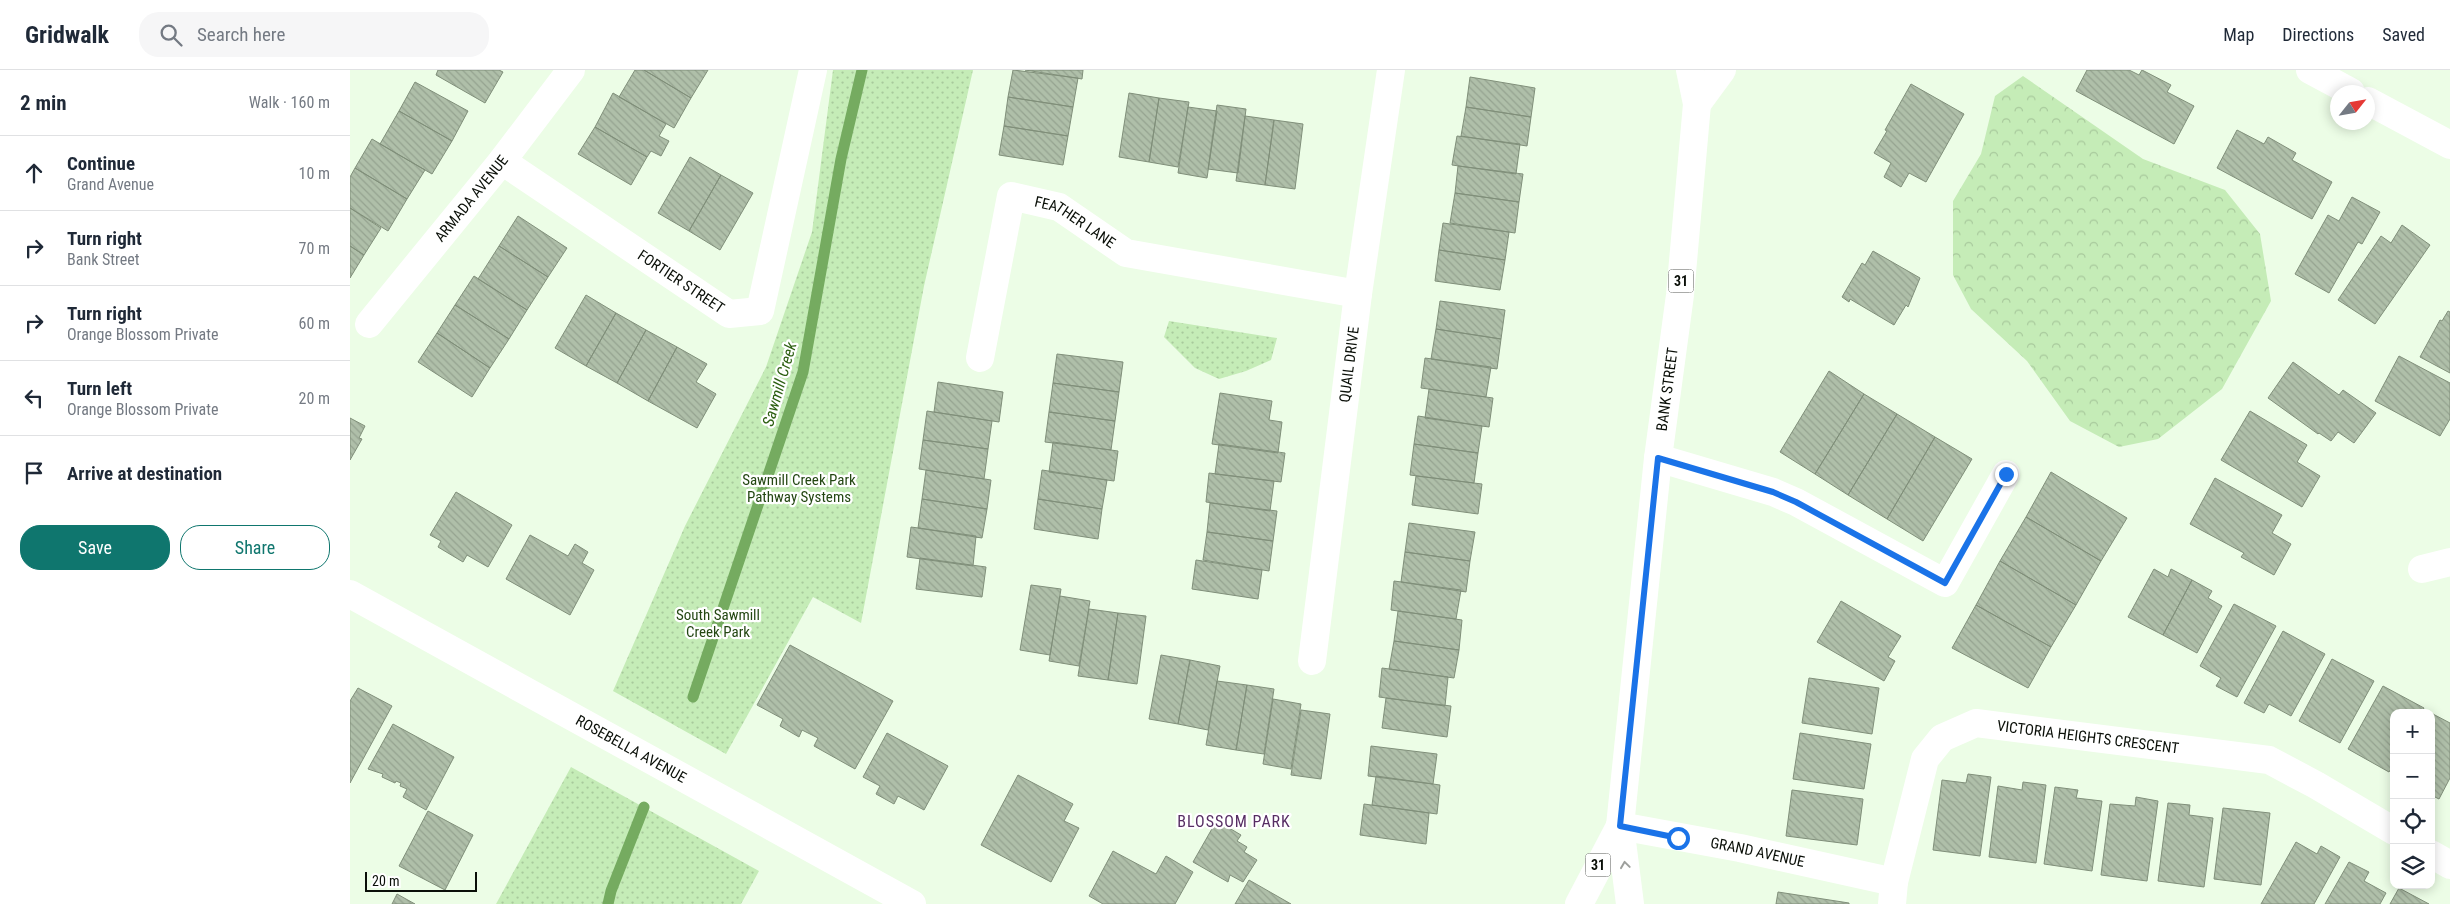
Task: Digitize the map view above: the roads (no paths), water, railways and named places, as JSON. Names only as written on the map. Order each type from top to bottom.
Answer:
[{"type":"street","name":"ARMADA AVENUE","points":[[369,324],[502,160],[571,70]]},
{"type":"street","name":"FORTIER STREET","points":[[502,160],[728,314],[760,310],[813,70]]},
{"type":"street","name":"QUAIL DRIVE","points":[[1312,661],[1358,294],[1391,70]]},
{"type":"street","name":"BANK STREET","points":[[1630,904],[1620,826],[1658,458],[1680,295],[1697,104],[1690,70]]},
{"type":"street","points":[[1697,104],[1722,70]]},
{"type":"street","points":[[2310,70],[2338,85]]},
{"type":"street","points":[[2375,105],[2450,146]]},
{"type":"street","name":"FEATHER LANE","points":[[980,358],[1011,196],[1059,207],[1126,253],[1358,294]]},
{"type":"street","points":[[1658,458],[1773,492],[1796,502],[1945,583],[2006,474]]},
{"type":"street","points":[[2422,569],[2450,562]]},
{"type":"street","name":"ROSEBELLA AVENUE","points":[[350,594],[912,904]]},
{"type":"street","name":"VICTORIA HEIGHTS CRESCENT","points":[[1893,893],[1926,759],[1942,738],[1976,723],[2269,760],[2390,829]]},
{"type":"street","name":"BANK STREET","points":[[1578,904],[1620,826]]},
{"type":"street","name":"GRAND AVENUE","points":[[1620,826],[1740,848],[1893,893]]},
{"type":"street","points":[[2435,856],[2450,865]]},
{"type":"waterway","name":"Sawmill Creek","points":[[693,697],[803,372],[841,159],[862,70]]},
{"type":"waterway","name":"Sawmill Creek","points":[[608,904],[611,891],[644,807]]},
{"type":"district","name":"BLOSSOM PARK","points":[[1234,821]]},
{"type":"park label","name":"Sawmill Creek Park Pathway Systems","points":[[799,488]]},
{"type":"park label","name":"South Sawmill Creek Park","points":[[718,624]]}]
